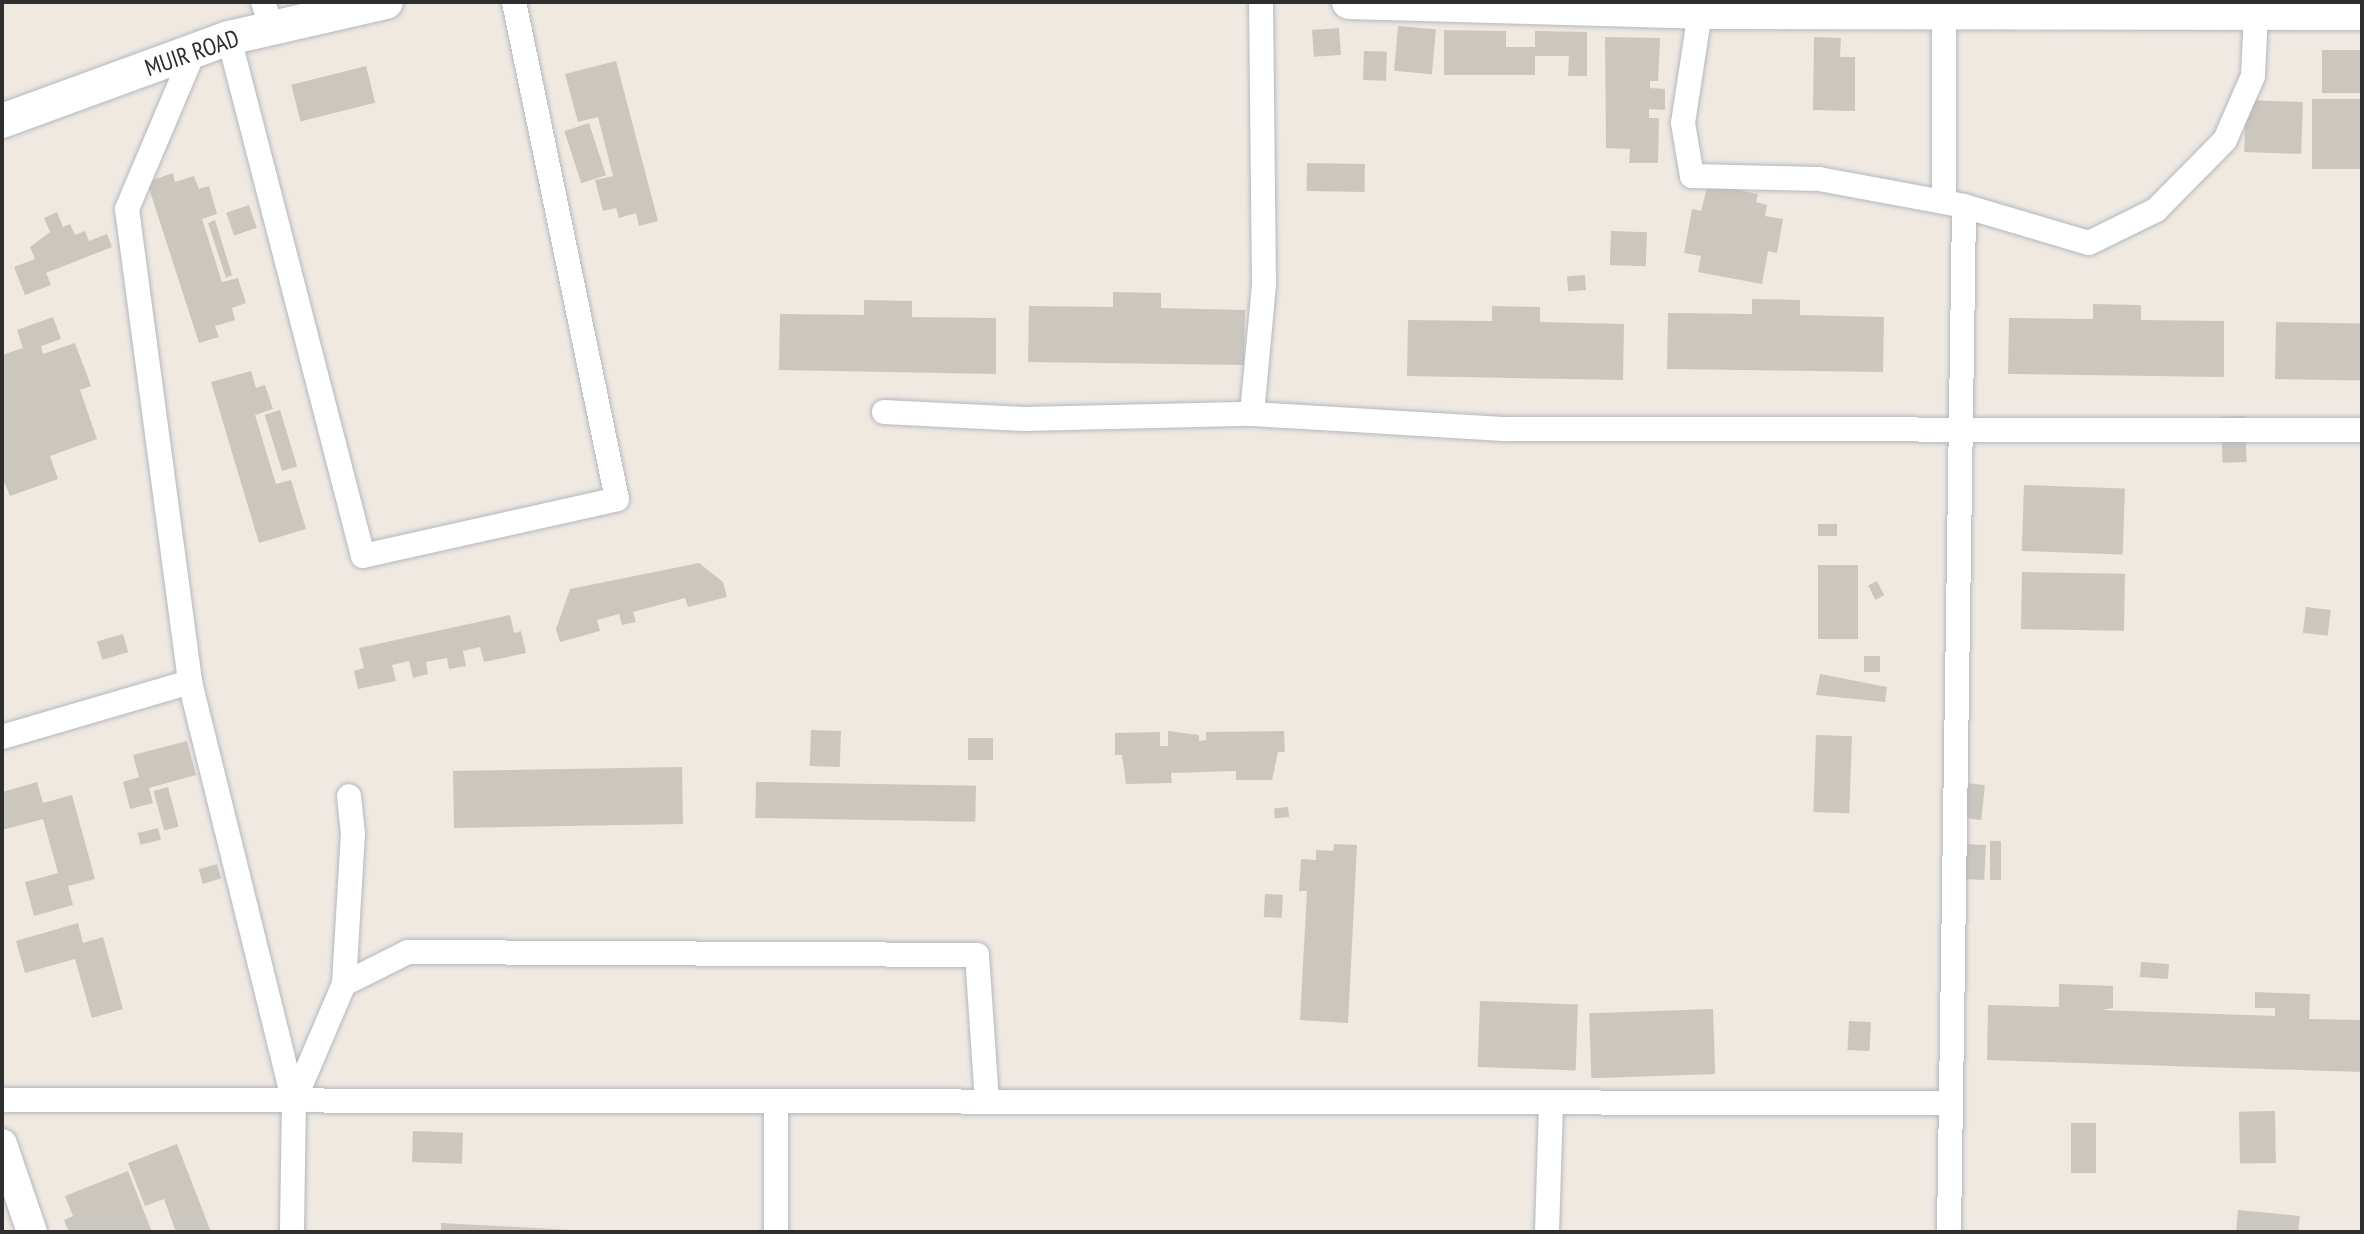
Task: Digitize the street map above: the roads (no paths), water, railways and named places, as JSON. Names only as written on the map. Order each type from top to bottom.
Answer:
[{"type":"main road","name":"MUIR ROAD","points":[[2,121],[229,38],[268,15],[386,2]]},
{"type":"main road","points":[[1349,2],[1584,6],[1700,12],[2362,13]]},
{"type":"street","points":[[229,38],[363,556],[617,499],[514,2]]},
{"type":"street","points":[[1252,414],[1264,285],[1261,2]]},
{"type":"street","points":[[1700,12],[1683,123],[1692,176],[1819,179],[1954,204],[2089,243],[2156,210],[2225,140],[2253,76],[2256,12]]},
{"type":"street","points":[[1944,12],[1961,427],[1949,1232]]},
{"type":"street","points":[[194,51],[127,209],[190,682],[294,1101],[292,1232]]},
{"type":"street","points":[[884,412],[1024,419],[1252,414],[1508,429],[1961,427],[2362,430]]},
{"type":"street","points":[[2,737],[190,682]]},
{"type":"street","points":[[294,1101],[344,984],[353,834],[349,796]]},
{"type":"street","points":[[344,984],[408,952],[977,955],[987,1102]]},
{"type":"street","points":[[2,1100],[1949,1103]]},
{"type":"street","points":[[776,1102],[776,1232]]},
{"type":"street","points":[[1547,1232],[1551,1103]]},
{"type":"street","points":[[2,1144],[32,1232]]}]
